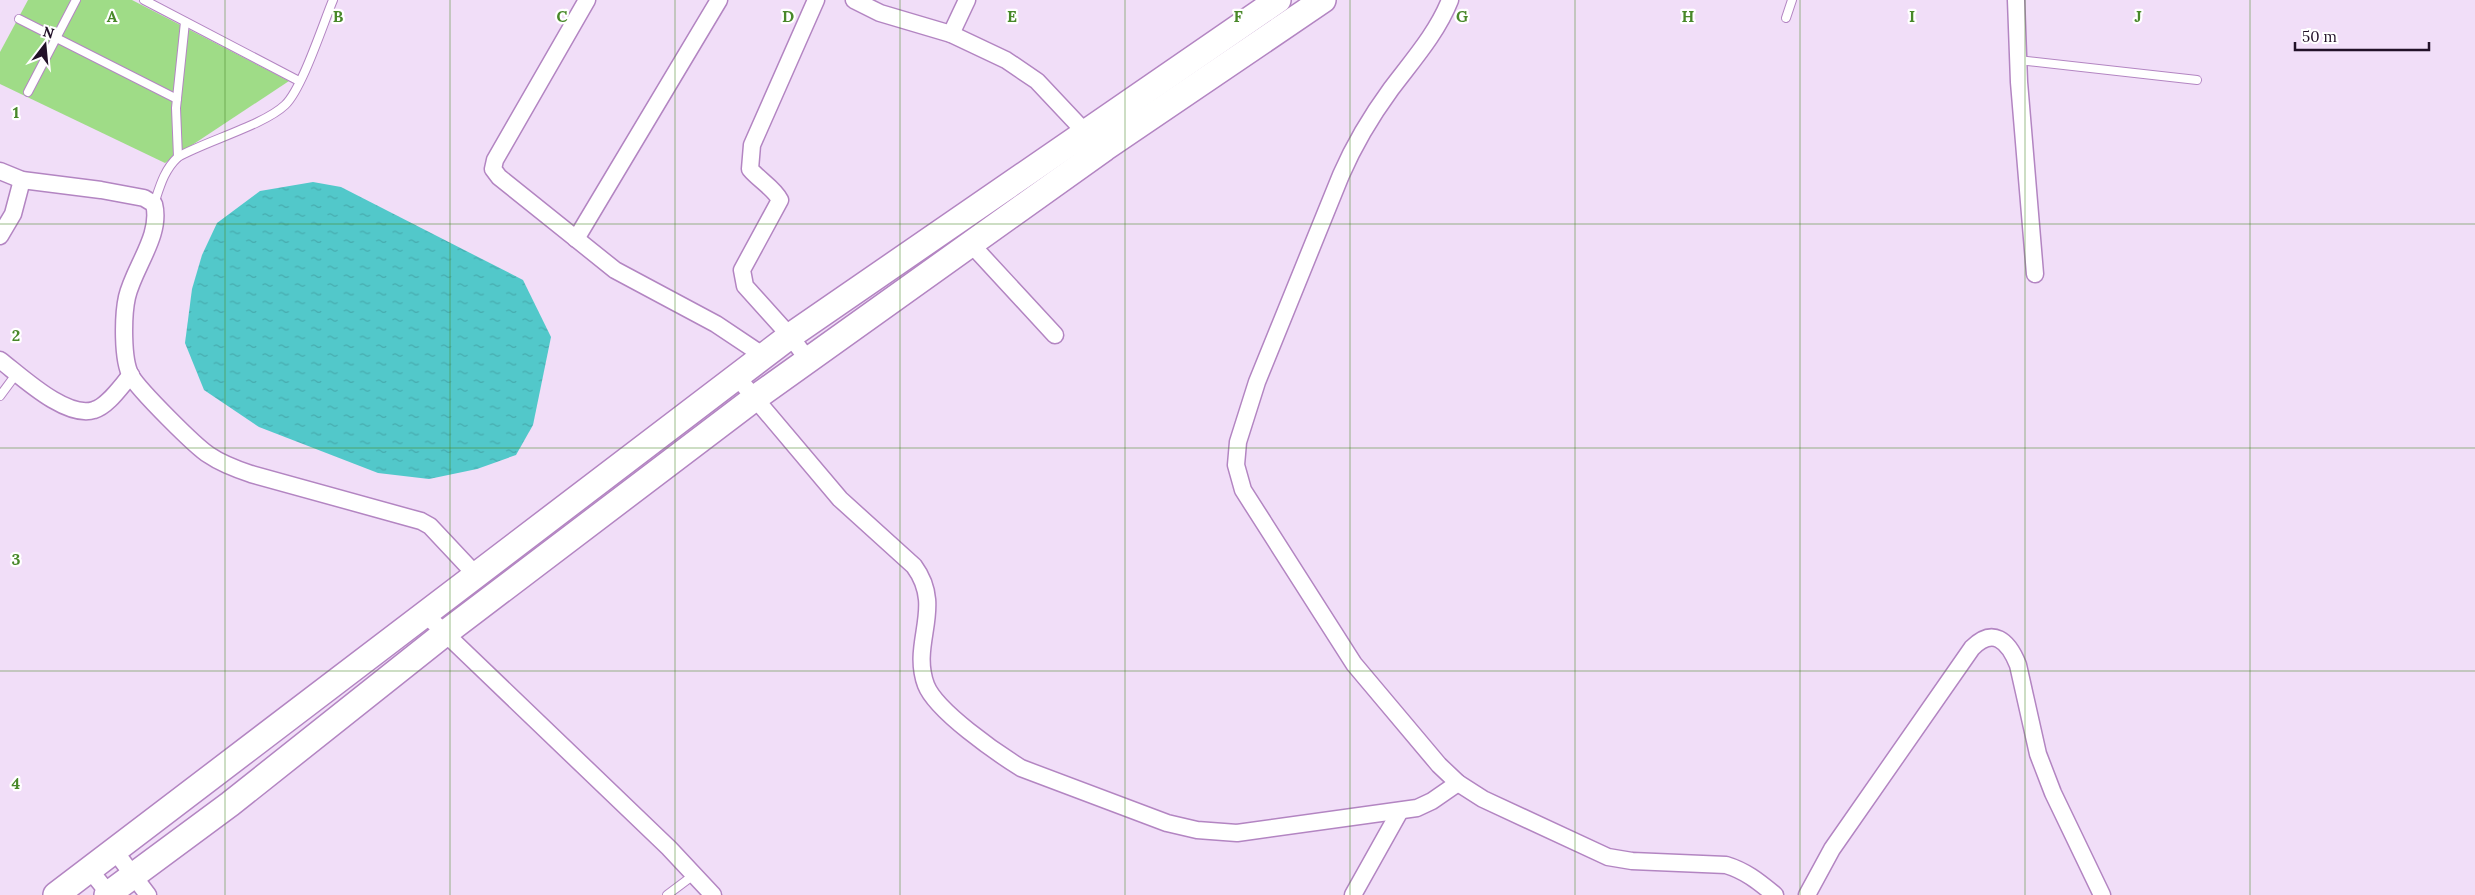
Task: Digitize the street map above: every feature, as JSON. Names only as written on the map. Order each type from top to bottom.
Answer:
[{"type":"main road","points":[[65,892],[89,869],[790,336],[1278,0]]},
{"type":"main road","points":[[109,895],[141,885],[285,761],[444,634],[755,398],[1105,148],[1323,0]]},
{"type":"street","points":[[587,0],[495,160],[493,169],[499,177],[622,274],[716,324],[764,356]]},
{"type":"street","points":[[808,361],[790,336],[745,286],[742,278],[746,261],[780,200],[777,194],[758,180],[750,168],[752,145],[816,0]]},
{"type":"street","points":[[854,0],[880,13],[951,34],[1024,70],[1085,132]]},
{"type":"street","points":[[951,34],[967,0]]},
{"type":"street","points":[[1450,0],[1443,18],[1389,92],[1349,156],[1257,382],[1238,442],[1236,465],[1243,490],[1354,664],[1439,765],[1458,783],[1483,799],[1608,857],[1632,861],[1726,865],[1740,869],[1755,878],[1775,895]]},
{"type":"street","points":[[2016,0],[2018,60],[2035,274]]},
{"type":"street","points":[[576,238],[714,1]]},
{"type":"street","points":[[0,171],[22,180],[100,190],[144,198],[154,204],[156,223],[127,296],[125,314],[126,360],[131,375],[140,388],[207,454],[230,467],[251,474],[430,526],[476,575]]},
{"type":"street","points":[[0,236],[13,214],[22,180]]},
{"type":"street","points":[[971,244],[1056,335]]},
{"type":"street","points":[[0,360],[54,401],[70,408],[92,411],[101,406],[131,375]]},
{"type":"street","points":[[737,377],[840,499],[914,566],[922,577],[927,590],[928,601],[922,655],[927,687],[949,714],[999,754],[1040,777],[1167,823],[1198,830],[1237,833],[1417,808],[1432,801],[1458,783]]},
{"type":"street","points":[[425,614],[695,874],[713,895]]},
{"type":"street","points":[[1807,895],[1832,849],[1972,648],[1982,638],[1993,637],[2005,643],[2013,652],[2018,665],[2038,754],[2053,793],[2102,895]]},
{"type":"street","points":[[1353,895],[1400,811]]},
{"type":"street","points":[[114,850],[141,885]]},
{"type":"street","points":[[89,869],[109,895]]},
{"type":"lane","points":[[28,92],[76,0]]},
{"type":"lane","points":[[144,0],[299,81]]},
{"type":"lane","points":[[154,204],[166,172],[178,157],[277,111],[286,104],[299,81],[333,0]]},
{"type":"lane","points":[[1786,18],[1792,0]]},
{"type":"lane","points":[[19,19],[177,99]]},
{"type":"lane","points":[[178,157],[175,130],[185,22]]},
{"type":"lane","points":[[2018,60],[2197,80]]},
{"type":"lane","points":[[0,396],[17,373]]},
{"type":"lane","points":[[667,895],[695,874]]},
{"type":"shaded area","points":[[28,0],[132,0],[289,81],[165,163],[0,84],[0,52]]},
{"type":"water","points":[[313,182],[341,187],[523,280],[551,337],[533,425],[516,455],[477,469],[429,479],[378,473],[259,427],[204,390],[185,343],[192,289],[202,255],[217,223],[260,191]]}]
